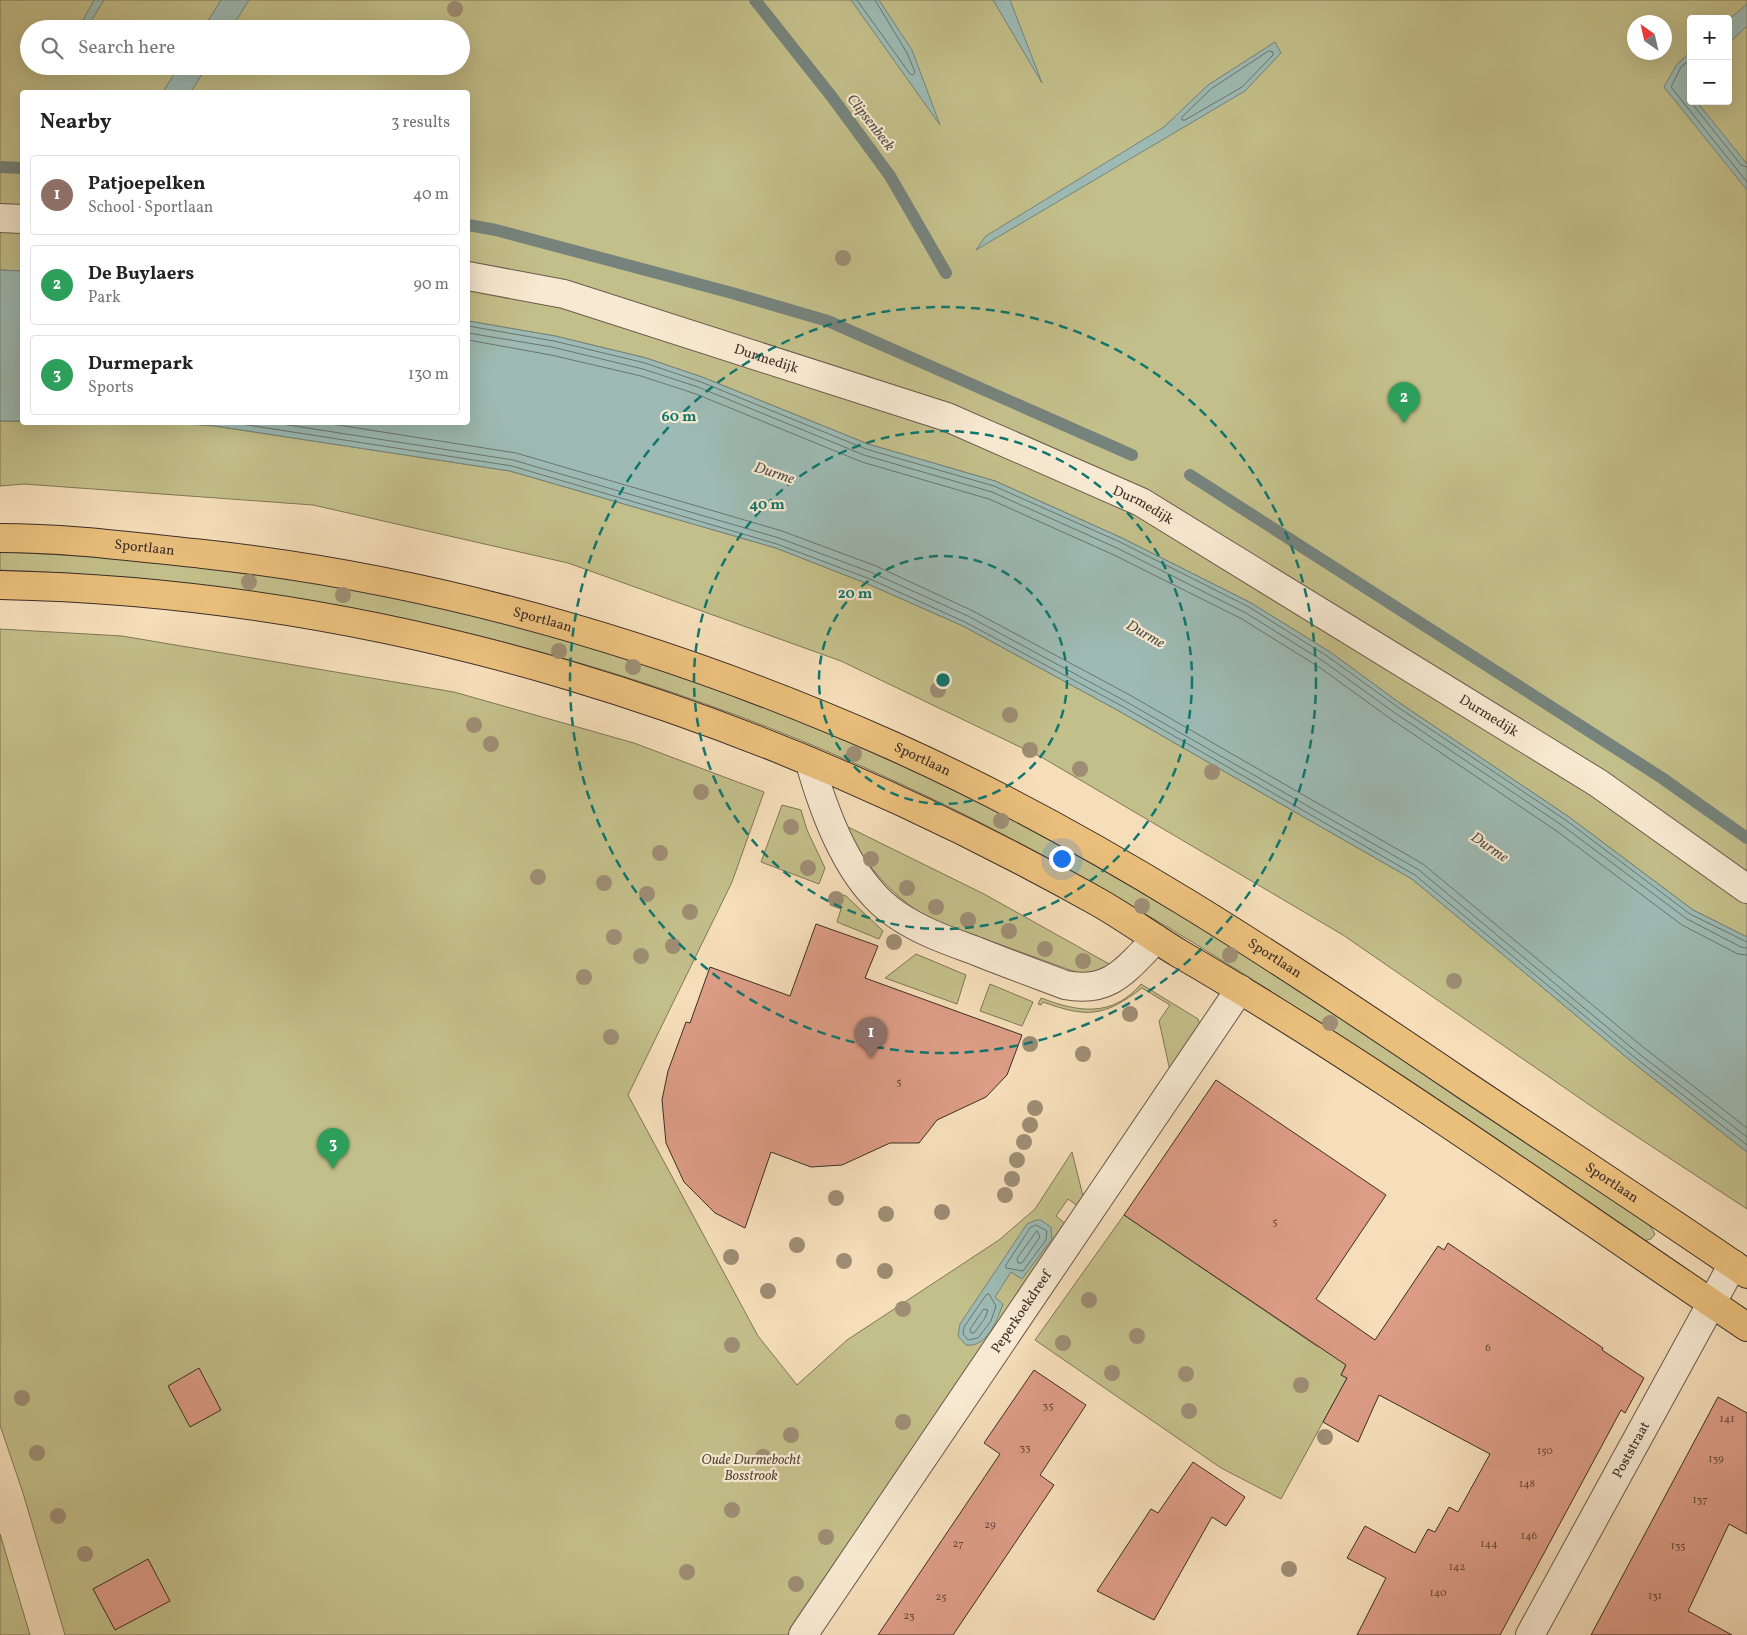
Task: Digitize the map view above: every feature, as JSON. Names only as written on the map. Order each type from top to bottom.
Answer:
[{"type":"main road","name":"Sportlaan","points":[[0,538],[111,544],[243,559],[306,567],[432,591],[494,606],[662,655],[735,680],[812,711],[893,746],[984,790],[1145,878],[1323,988],[1740,1269]]},
{"type":"main road","points":[[0,585],[106,588],[207,600],[314,615],[427,638],[572,675],[642,696],[728,728],[875,788],[993,846],[1102,905],[1240,989],[1367,1070],[1747,1327]]},
{"type":"street","points":[[0,218],[20,219]]},
{"type":"street","name":"Durmedijk","points":[[470,276],[564,294],[948,417],[1141,502],[1598,783],[1747,888]]},
{"type":"street","points":[[810,763],[836,838],[861,878],[876,896],[896,914],[928,933],[1049,979],[1083,988],[1100,986],[1118,978],[1156,939]]},
{"type":"street","name":"Peperkoekdreef","points":[[803,1635],[1240,989]]},
{"type":"street","name":"Poststraat","points":[[1530,1635],[1712,1303],[1740,1269]]},
{"type":"green space","points":[[0,0],[1747,0],[1747,937],[1693,910],[1569,817],[1401,704],[1330,652],[1251,603],[1122,538],[995,481],[868,444],[702,377],[646,358],[555,336],[470,321],[470,90],[20,90],[20,271],[0,270]]},
{"type":"green space","points":[[0,421],[20,421],[20,425],[215,426],[510,471],[776,548],[868,584],[963,626],[1119,711],[1412,879],[1631,1061],[1747,1152],[1747,1209],[1610,1119],[1343,935],[1043,758],[841,661],[568,563],[313,505],[24,484],[0,486]]},
{"type":"green space","points":[[0,552],[109,558],[218,568],[290,578],[400,598],[509,624],[616,655],[721,691],[824,732],[926,777],[1026,827],[1124,880],[1178,912],[1338,1014],[1442,1084],[1649,1224],[1655,1234],[1651,1239],[1644,1241],[1351,1043],[1126,902],[1049,859],[926,796],[800,740],[672,692],[542,652],[409,620],[275,595],[138,579],[0,570]]},
{"type":"green space","name":"Oude Durmebocht Bosstrook","points":[[0,629],[122,636],[454,692],[634,743],[764,792],[732,882],[628,1095],[758,1336],[797,1385],[847,1340],[999,1240],[1035,1209],[1072,1152],[1084,1200],[1079,1207],[1068,1199],[1056,1216],[1067,1225],[788,1635],[65,1635],[23,1493],[0,1425]]},
{"type":"green space","points":[[782,805],[801,810],[807,830],[825,868],[819,884],[761,862]]},
{"type":"green space","points":[[846,826],[984,894],[1111,965],[1099,972],[1081,974],[927,918],[901,899],[880,878],[861,854]]},
{"type":"green space","points":[[834,892],[846,896],[883,931],[879,939],[837,922],[841,909],[830,905]]},
{"type":"green space","points":[[916,954],[966,975],[957,1004],[885,978]]},
{"type":"green space","points":[[990,984],[1033,1002],[1022,1026],[980,1011]]},
{"type":"green space","points":[[1141,984],[1198,1019],[1200,1025],[1170,1071],[1159,1021],[1170,1005],[1142,988],[1117,1005],[1095,1012],[1072,1011],[1043,1002],[1041,1005],[1038,1004],[1041,998],[1081,1009],[1106,1007],[1130,995]]},
{"type":"green space","points":[[1124,1215],[1318,1347],[1360,1334],[1341,1375],[1347,1378],[1281,1499],[1221,1468],[1035,1340]]},
{"type":"green space","points":[[0,1534],[30,1635],[0,1635]]},
{"type":"water","points":[[94,0],[104,0],[92,20],[83,20]]},
{"type":"water","points":[[221,0],[249,0],[237,20],[209,20]]},
{"type":"water","points":[[851,0],[879,0],[912,50],[940,125]]},
{"type":"water","points":[[993,0],[1010,0],[1042,83]]},
{"type":"water","points":[[1747,4],[1747,26],[1732,40],[1732,17]]},
{"type":"water","points":[[1275,42],[1281,53],[1245,91],[976,250],[986,236],[1164,127],[1208,85]]},
{"type":"water","points":[[1687,55],[1687,105],[1699,105],[1747,164],[1747,190],[1664,87],[1677,64]]},
{"type":"water","points":[[173,75],[201,75],[192,90],[164,90]]},
{"type":"water","points":[[0,270],[20,271],[20,421],[0,421]]},
{"type":"water","name":"Durme","points":[[470,321],[555,336],[646,358],[702,377],[868,444],[995,481],[1122,538],[1251,603],[1330,652],[1401,704],[1569,817],[1693,910],[1747,937],[1747,1152],[1631,1061],[1412,879],[1119,711],[963,626],[868,584],[776,548],[510,471],[201,425],[470,425]]},
{"type":"water","points":[[1041,1220],[1051,1227],[1052,1239],[1022,1279],[1011,1272],[995,1297],[1003,1304],[990,1332],[980,1342],[966,1345],[958,1336],[960,1324],[1027,1224]]},
{"type":"building","points":[[816,924],[878,946],[865,978],[1022,1035],[1007,1075],[986,1097],[937,1120],[919,1143],[890,1143],[842,1165],[811,1167],[771,1152],[745,1228],[715,1213],[684,1182],[666,1143],[662,1100],[668,1071],[686,1022],[690,1023],[710,967],[790,996]]},
{"type":"building","points":[[1216,1080],[1386,1195],[1316,1299],[1375,1340],[1438,1246],[1444,1250],[1448,1243],[1644,1378],[1625,1413],[1621,1410],[1500,1635],[1357,1635],[1386,1578],[1347,1558],[1365,1526],[1415,1553],[1428,1529],[1435,1532],[1449,1507],[1458,1512],[1490,1454],[1379,1395],[1358,1442],[1323,1422],[1347,1378],[1341,1375],[1346,1365],[1124,1215]]},
{"type":"building","points":[[199,1368],[221,1410],[190,1427],[168,1386]]},
{"type":"building","points":[[1034,1370],[1086,1405],[1040,1475],[1054,1485],[953,1635],[878,1635],[1000,1454],[984,1443]]},
{"type":"building","points":[[1718,1397],[1747,1413],[1747,1534],[1729,1524],[1688,1611],[1732,1635],[1591,1635]]},
{"type":"building","points":[[1193,1462],[1245,1497],[1226,1526],[1212,1517],[1154,1620],[1097,1591],[1151,1509],[1158,1513]]},
{"type":"building","points":[[148,1559],[170,1601],[115,1630],[93,1589]]},
{"type":"waterway","name":"Clipsenbeek","points":[[755,0],[832,97],[890,176],[946,273]]},
{"type":"waterway","points":[[0,167],[20,168]]},
{"type":"waterway","points":[[470,225],[496,230],[732,293],[828,321],[1132,455]]},
{"type":"waterway","points":[[1190,475],[1662,778],[1747,838]]},
{"type":"place","name":"De Buylaers","points":[[1404,423]]},
{"type":"place","name":"Patjoepelken","points":[[871,1058]]},
{"type":"place","name":"Durmepark","points":[[333,1169]]}]
